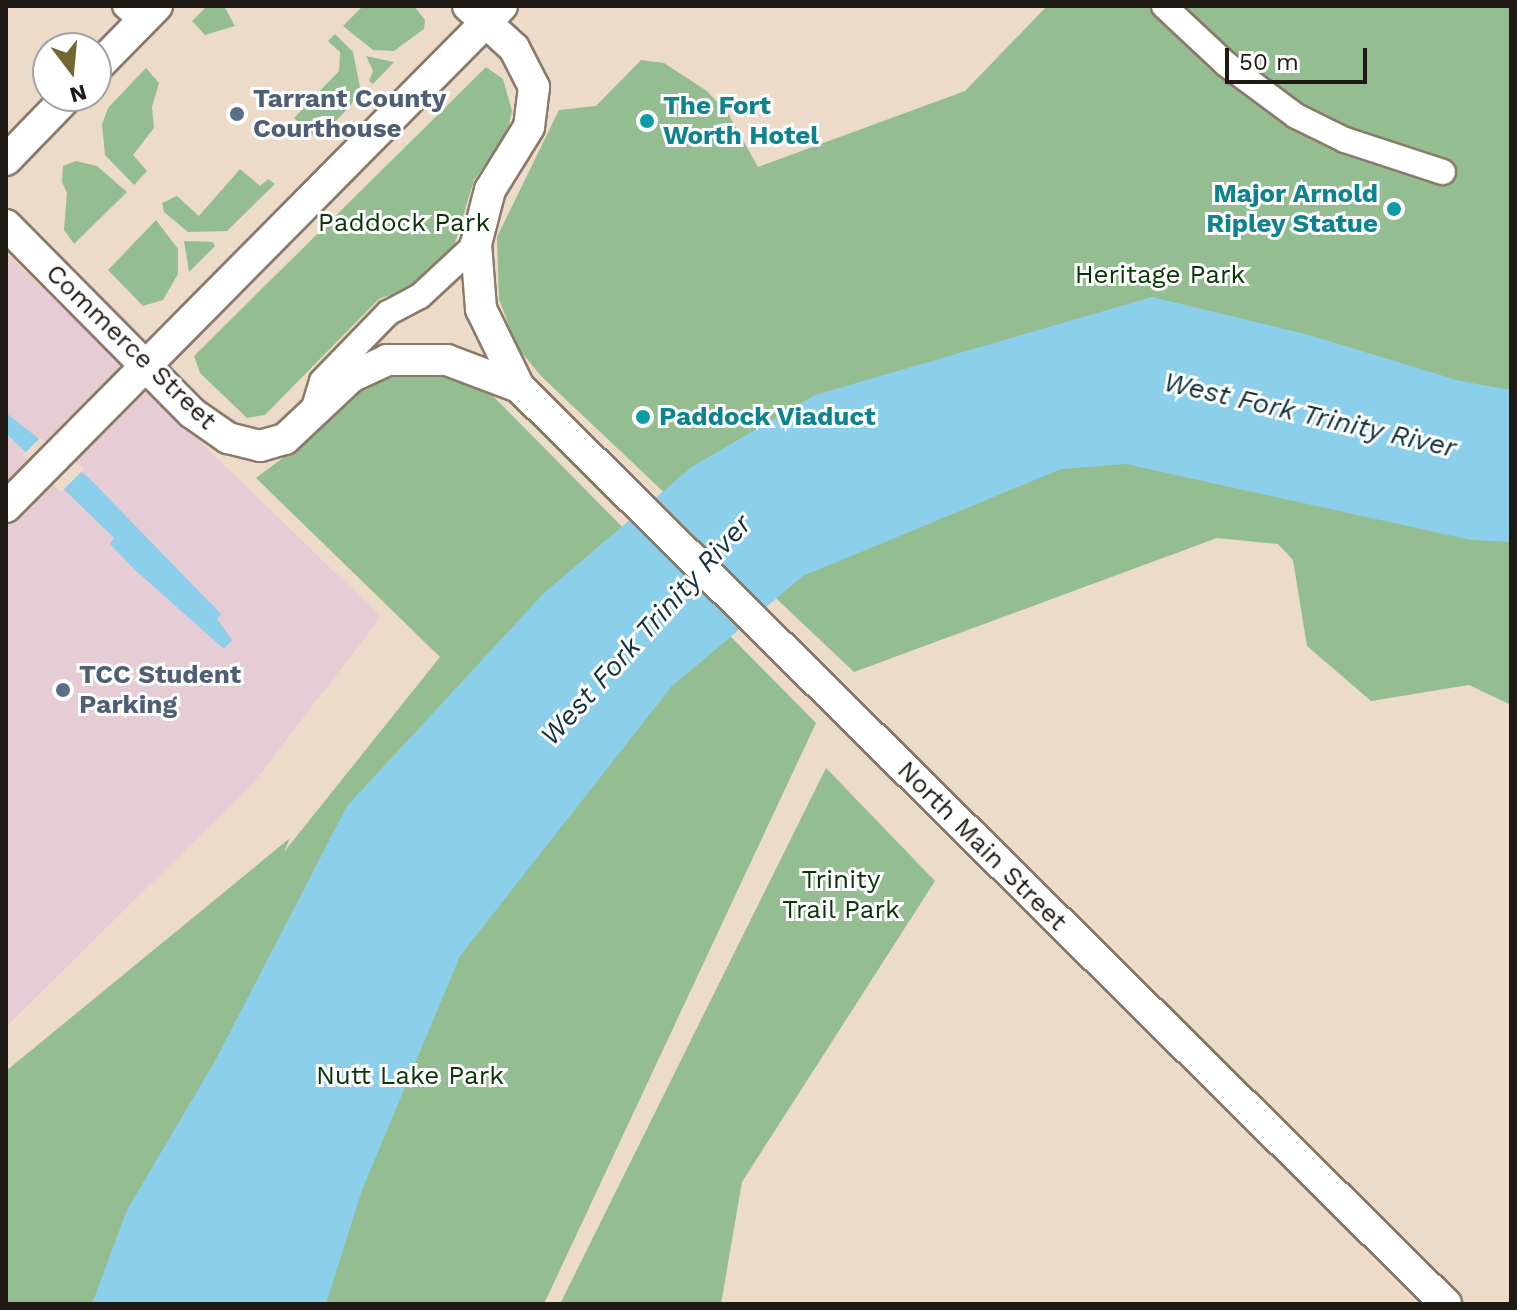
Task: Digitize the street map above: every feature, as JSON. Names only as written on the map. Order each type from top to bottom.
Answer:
[{"type":"main road","points":[[112,48],[141,11]]},
{"type":"main road","points":[[10,503],[485,11],[523,60],[535,98],[529,127],[485,203],[476,244],[481,309],[521,389]]},
{"type":"main road","points":[[6,160],[52,112]]},
{"type":"main road","name":"Commerce Street","points":[[6,225],[192,413],[238,441],[272,445],[312,416],[351,377],[397,359],[447,360],[521,389]]},
{"type":"main road","name":"North Main Street","points":[[521,389],[1446,1304]]},
{"type":"street","points":[[1164,6],[1226,64],[1296,116],[1345,140],[1443,172]]},
{"type":"street","points":[[312,416],[322,381],[388,313],[420,296],[476,244]]},
{"type":"shaded area","points":[[6,253],[381,617],[253,783],[6,1027]]},
{"type":"green space","points":[[207,6],[224,6],[235,26],[205,35],[192,21]]},
{"type":"green space","points":[[363,6],[414,6],[425,20],[424,29],[394,51],[373,50],[343,26]]},
{"type":"green space","name":"Heritage Park","points":[[1047,6],[1511,6],[1511,705],[1469,685],[1371,701],[1307,646],[1293,560],[1278,544],[1217,538],[854,672],[541,376],[517,347],[499,299],[497,237],[559,110],[596,106],[641,60],[664,63],[707,91],[729,115],[758,167],[965,91]]},
{"type":"green space","points":[[335,34],[353,52],[360,87],[351,105],[318,140],[294,118],[339,71],[340,52],[328,41]]},
{"type":"green space","points":[[366,56],[394,62],[373,84],[369,81],[373,71]]},
{"type":"green space","name":"Paddock Park","points":[[486,67],[503,79],[512,111],[507,135],[474,180],[453,250],[416,286],[379,299],[265,415],[247,418],[200,373],[194,356]]},
{"type":"green space","points":[[146,68],[159,83],[152,107],[154,128],[133,155],[147,171],[134,185],[105,155],[102,124],[106,112],[112,112],[112,104]]},
{"type":"green space","points":[[76,161],[97,166],[127,192],[74,244],[64,230],[67,193],[62,182],[63,166]]},
{"type":"green space","points":[[240,169],[260,186],[268,179],[275,184],[227,231],[188,232],[164,212],[162,203],[177,196],[199,216]]},
{"type":"green space","points":[[156,220],[178,249],[178,274],[163,300],[143,306],[108,270]]},
{"type":"green space","points":[[184,241],[213,242],[215,246],[189,272]]},
{"type":"green space","name":"Nutt Lake Park","points":[[429,371],[469,381],[493,396],[816,723],[544,1304],[6,1304],[6,1071],[290,838],[284,852],[440,657],[256,478],[308,439],[363,384],[384,375]]},
{"type":"green space","name":"Trinity Trail Park","points":[[826,768],[935,881],[742,1182],[721,1304],[560,1304]]},
{"type":"water","name":"West Fork Trinity River","points":[[1152,297],[1309,335],[1460,381],[1511,390],[1511,542],[1471,540],[1126,464],[1061,469],[803,576],[672,686],[460,956],[362,1190],[326,1304],[92,1304],[127,1210],[215,1061],[347,806],[544,593],[693,466],[815,395]]},
{"type":"water","points":[[6,413],[89,478],[221,614],[217,619],[232,640],[224,649],[135,570],[110,544],[114,538],[6,433]]},
{"type":"pier","points":[[40,438],[84,469],[61,492],[23,455]]},
{"type":"place","name":"Tarrant County Courthouse","points":[[237,114]]},
{"type":"place","name":"The Fort Worth Hotel","points":[[647,121]]},
{"type":"place","name":"Major Arnold Ripley Statue","points":[[1394,209]]},
{"type":"place","name":"Paddock Viaduct","points":[[643,417]]},
{"type":"place","name":"TCC Student Parking","points":[[63,690]]}]
